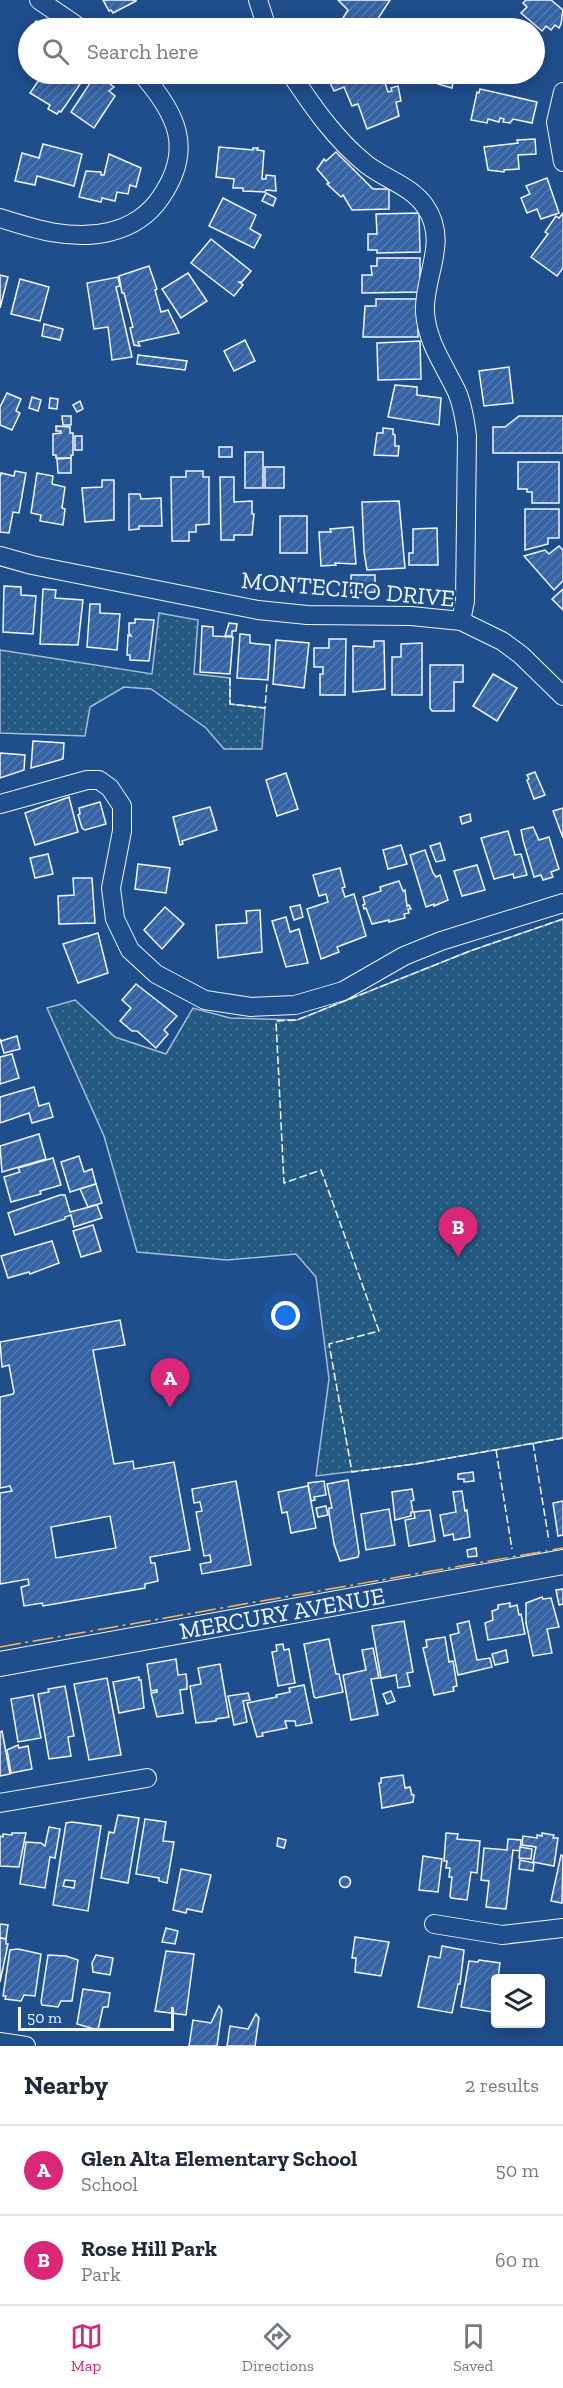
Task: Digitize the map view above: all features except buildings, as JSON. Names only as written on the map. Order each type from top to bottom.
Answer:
[{"type":"street","points":[[39,0],[65,18]]},
{"type":"street","points":[[258,0],[264,18]]},
{"type":"street","points":[[0,218],[39,231],[79,234],[108,232],[130,224],[152,210],[177,169],[180,147],[167,105],[150,84]]},
{"type":"street","points":[[298,84],[322,121],[366,164],[407,189],[426,207],[436,235],[436,254],[428,283],[425,312],[430,336],[440,363],[457,392],[465,414],[465,601],[460,621]]},
{"type":"street","points":[[563,92],[556,122],[563,162]]},
{"type":"street","name":"MONTECITO DRIVE","points":[[0,556],[33,565],[258,610],[307,615],[401,616],[460,621],[502,640],[563,696]]},
{"type":"street","points":[[0,804],[87,780],[99,780],[110,788],[123,806],[122,831],[111,888],[115,919],[130,950],[156,974],[205,1000],[251,1007],[295,1005],[343,991],[404,956],[441,941],[563,903]]},
{"type":"street","name":"MERCURY AVENUE","points":[[0,1664],[563,1562]]},
{"type":"street","points":[[0,1803],[147,1778]]},
{"type":"street","points":[[434,1924],[502,1935],[563,1928]]},
{"type":"street","points":[[0,2042],[26,2046]]},
{"type":"shaded area","points":[[159,613],[198,620],[194,674],[230,678],[230,704],[265,708],[262,749],[224,749],[206,728],[151,689],[124,687],[90,707],[85,736],[0,733],[0,650],[152,674]]},
{"type":"shaded area","points":[[563,919],[563,1438],[415,1464],[316,1476],[329,1379],[316,1277],[296,1254],[227,1260],[137,1252],[104,1136],[47,1008],[75,1000],[115,1037],[166,1054],[193,1008],[230,1018],[297,1020],[470,951]]},
{"type":"fence","points":[[230,678],[230,704],[265,708],[267,682]]},
{"type":"fence","points":[[563,919],[470,951],[297,1020],[276,1021],[284,1183],[321,1170],[379,1331],[329,1344],[352,1472],[415,1464],[563,1438]]},
{"type":"fence","points":[[533,1443],[549,1541]]},
{"type":"fence","points":[[496,1450],[512,1549]]},
{"type":"power","points":[[0,1647],[563,1548]]},
{"type":"place","name":"Rose Hill Park","points":[[458,1257]]},
{"type":"place","name":"Glen Alta Elementary School","points":[[170,1408]]}]
